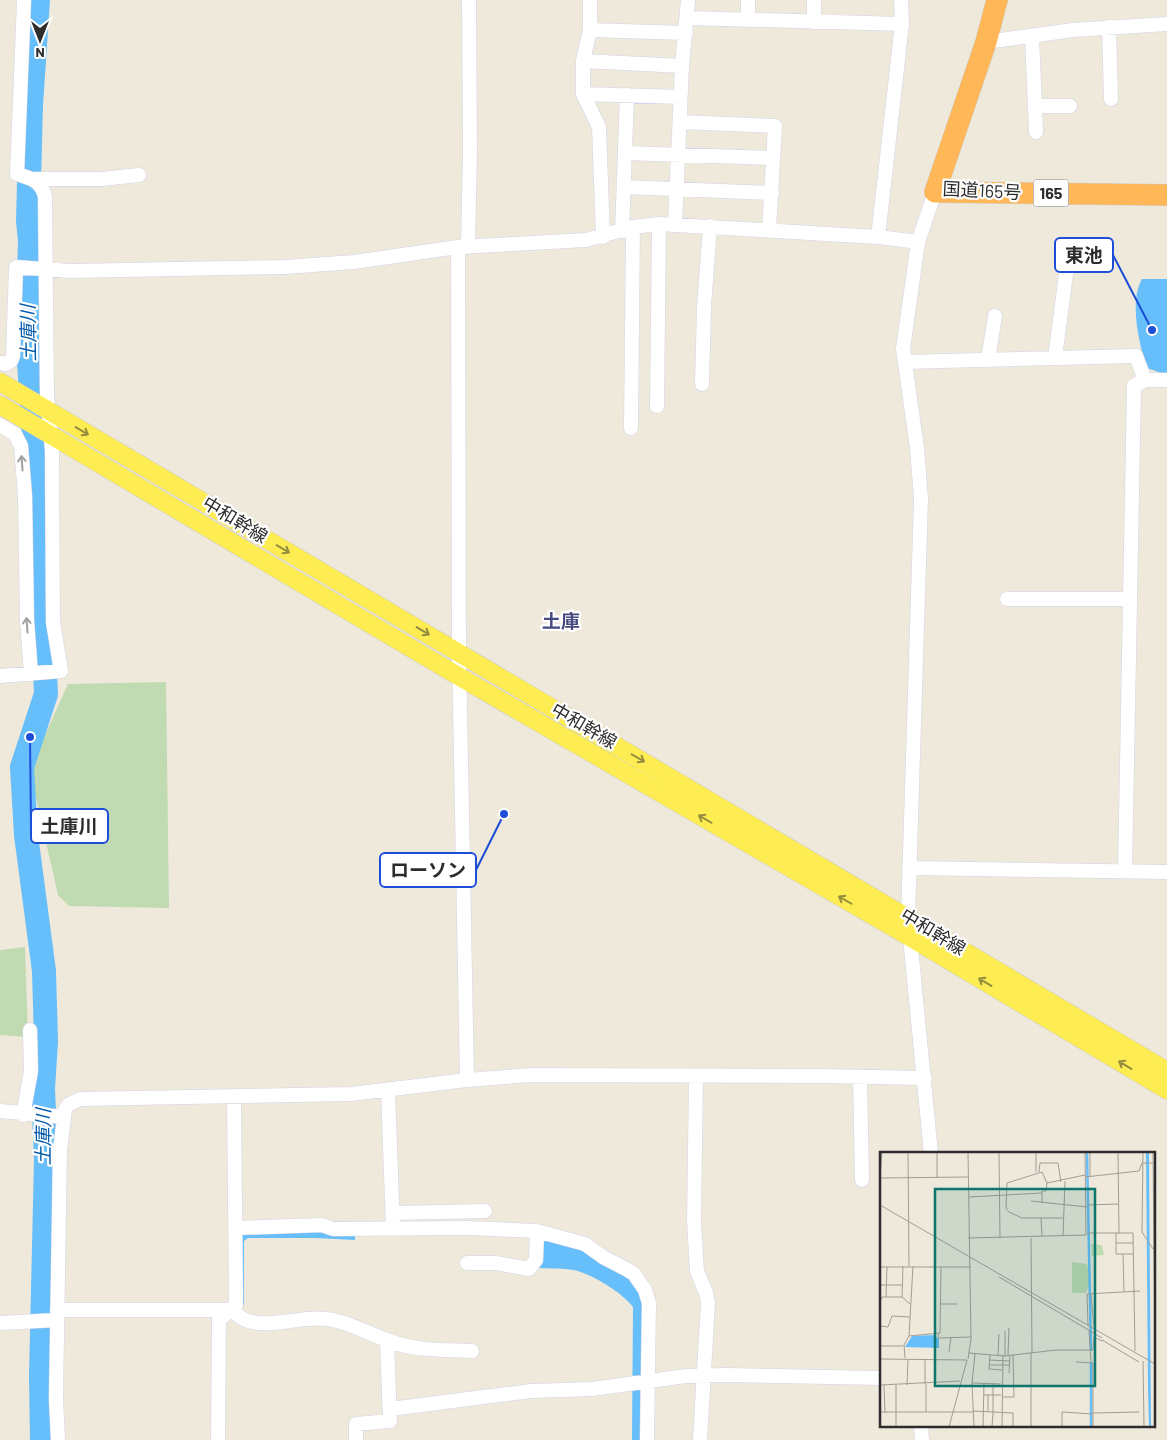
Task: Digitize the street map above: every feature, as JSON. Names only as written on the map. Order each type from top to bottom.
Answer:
[{"type":"highway","name":"国道165号","points":[[997,0],[986,42],[935,192],[1167,195]]},
{"type":"main road","name":"中和幹線","points":[[0,382],[1167,1071]]},
{"type":"main road","name":"中和幹線","points":[[0,405],[460,677],[908,936],[1167,1090]]},
{"type":"street","points":[[24,0],[17,174],[33,179],[102,179],[139,175]]},
{"type":"street","points":[[466,1080],[459,652],[463,247],[470,150],[469,0]]},
{"type":"street","points":[[590,0],[590,30],[583,61],[583,94],[599,127],[603,237]]},
{"type":"street","points":[[675,224],[680,97],[688,0]]},
{"type":"street","points":[[748,0],[748,20]]},
{"type":"street","points":[[814,0],[814,22]]},
{"type":"street","points":[[878,237],[902,24],[901,0]]},
{"type":"street","points":[[687,18],[902,24]]},
{"type":"street","points":[[986,42],[1109,27],[1167,24]]},
{"type":"street","points":[[1109,27],[1111,99]]},
{"type":"street","points":[[590,30],[686,33]]},
{"type":"street","points":[[1032,36],[1036,132]]},
{"type":"street","points":[[583,61],[682,66]]},
{"type":"street","points":[[583,94],[680,97]]},
{"type":"street","points":[[627,95],[624,187],[628,229],[631,428]]},
{"type":"street","points":[[1035,106],[1070,106]]},
{"type":"street","points":[[680,122],[774,126],[769,230]]},
{"type":"street","points":[[625,153],[773,158]]},
{"type":"street","points":[[0,676],[61,671],[54,622],[47,432],[44,408],[47,270],[45,196],[42,186],[33,179]]},
{"type":"street","points":[[624,187],[772,193]]},
{"type":"street","points":[[931,1152],[925,1078],[908,936],[921,498],[917,448],[905,362],[904,334],[918,242],[935,192]]},
{"type":"street","points":[[0,363],[6,364],[11,361],[13,356],[16,267],[47,270],[285,268],[354,262],[463,247],[586,240],[628,229],[659,224],[878,237],[918,242]]},
{"type":"street","points":[[657,406],[659,224]]},
{"type":"street","points":[[702,384],[704,307],[710,226]]},
{"type":"street","points":[[1055,358],[1070,251]]},
{"type":"street","points":[[988,360],[995,316]]},
{"type":"street","points":[[905,362],[1136,356],[1145,380]]},
{"type":"street","points":[[1125,871],[1134,386],[1145,380],[1167,380]]},
{"type":"street","points":[[0,410],[20,417]]},
{"type":"street","points":[[0,425],[15,434],[21,446],[27,620],[31,674]]},
{"type":"street","points":[[1007,599],[1130,599]]},
{"type":"street","points":[[909,868],[1167,872]]},
{"type":"street","points":[[22,1115],[31,1071],[30,1030]]},
{"type":"street","points":[[58,1440],[56,1399],[57,1315],[63,1117],[68,1105],[87,1098],[315,1096],[388,1091],[466,1080],[574,1075],[925,1078]]},
{"type":"street","points":[[696,1076],[694,1221],[697,1270],[708,1304],[700,1440]]},
{"type":"street","points":[[860,1077],[862,1180]]},
{"type":"street","points":[[388,1091],[394,1229]]},
{"type":"street","points":[[218,1440],[219,1320],[236,1305],[234,1097]]},
{"type":"street","points":[[0,1112],[63,1117]]},
{"type":"street","points":[[393,1212],[485,1211]]},
{"type":"street","points":[[236,1228],[322,1225],[333,1229],[468,1228],[537,1230],[585,1244],[634,1274],[648,1296],[647,1440]]},
{"type":"street","points":[[467,1263],[496,1263],[529,1269],[536,1260],[537,1230]]},
{"type":"street","points":[[0,1323],[57,1315],[232,1310]]},
{"type":"street","points":[[232,1310],[237,1316],[247,1321],[260,1323],[328,1319],[387,1340],[434,1350],[472,1351]]},
{"type":"street","points":[[356,1440],[356,1424],[390,1421],[387,1340]]},
{"type":"street","points":[[390,1409],[531,1391],[592,1389],[648,1380],[705,1375],[880,1378]]},
{"type":"green space","points":[[166,682],[169,908],[69,906],[58,895],[32,780],[37,753],[68,684]]},
{"type":"green space","points":[[25,947],[28,1037],[0,1035],[0,950]]},
{"type":"water","points":[[1142,279],[1167,279],[1167,375],[1147,368],[1138,336],[1136,299]]},
{"type":"water","points":[[320,1229],[355,1234],[355,1240],[248,1238],[244,1241],[244,1306],[240,1301],[240,1234]]},
{"type":"water","points":[[542,1239],[585,1247],[627,1273],[643,1299],[641,1440],[632,1440],[633,1307],[615,1290],[581,1272],[539,1268],[539,1244]]},
{"type":"waterway","name":"土庫川","points":[[38,0],[31,105],[27,332],[36,468],[46,694],[22,767],[26,835],[44,971],[46,1041],[43,1089],[46,1159],[41,1376],[42,1440]]},
{"type":"place","name":"東池","points":[[1152,330]]},
{"type":"place","name":"土庫川","points":[[30,737]]},
{"type":"place","name":"ローソン","points":[[504,814]]},
{"type":"district","name":"土庫","points":[[561,621]]}]
